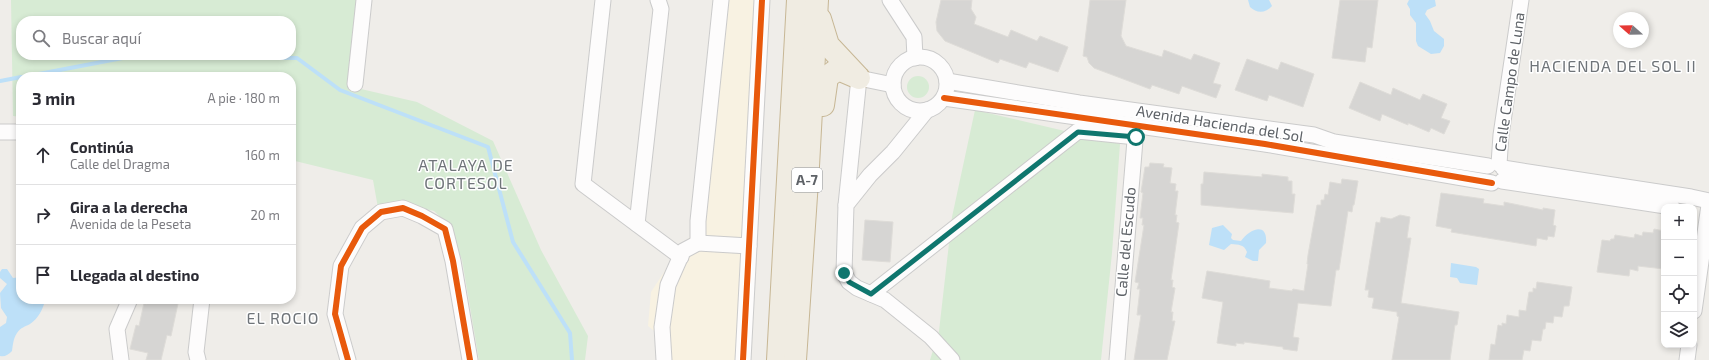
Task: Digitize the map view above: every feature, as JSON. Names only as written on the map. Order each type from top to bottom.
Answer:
[{"type":"highway","points":[[802,2],[821,24],[828,45],[859,78]]},
{"type":"highway","name":"A-7","points":[[795,360],[808,166],[802,2]]},
{"type":"highway","name":"A-7","points":[[778,360],[802,2]]},
{"type":"highway","points":[[808,166],[822,116],[827,77],[838,69],[859,78]]},
{"type":"street","points":[[354,84],[364,0]]},
{"type":"street","points":[[603,0],[583,184],[680,257]]},
{"type":"street","points":[[637,224],[660,9],[658,0]]},
{"type":"street","points":[[698,243],[698,221],[721,0]]},
{"type":"street","points":[[743,360],[762,0]]},
{"type":"street","points":[[890,0],[914,37],[915,58]]},
{"type":"street","name":"Calle Campo de Luna","points":[[1497,172],[1501,135],[1522,0]]},
{"type":"street","points":[[846,205],[870,175],[893,152],[927,110],[939,103],[944,98],[947,81],[945,74],[936,62],[922,57],[915,58],[902,64],[894,77],[893,85],[896,97],[904,106],[911,110],[927,110]]},
{"type":"street","points":[[893,85],[859,78],[846,205],[844,273],[849,282],[885,300],[931,338],[952,360]]},
{"type":"street","name":"Avenida Hacienda del Sol","points":[[947,81],[1079,103],[1314,135],[1334,142],[1497,172],[1661,205]]},
{"type":"street","name":"Avenida Hacienda del Sol","points":[[944,98],[1136,131],[1265,144],[1497,172],[1692,197],[1709,203]]},
{"type":"street","points":[[871,294],[1078,132],[1136,131]]},
{"type":"street","name":"Calle del Escudo","points":[[1117,360],[1125,249],[1136,131]]},
{"type":"street","points":[[0,132],[16,132]]},
{"type":"street","points":[[1697,207],[1709,203],[1697,290]]},
{"type":"street","points":[[348,360],[335,314],[341,266],[362,228],[382,212],[403,208],[422,216],[445,229],[453,261],[470,360]]},
{"type":"street","points":[[664,360],[662,327],[668,285],[683,251],[698,243],[749,246]]},
{"type":"street","points":[[121,360],[117,328],[128,304]]},
{"type":"street","points":[[198,360],[196,352],[201,304]]},
{"type":"street","points":[[1687,360],[1689,348]]},
{"type":"shaded area","points":[[718,0],[769,0],[749,360],[657,360],[658,334],[648,326],[651,292],[672,260],[694,231]]},
{"type":"green space","points":[[11,0],[359,0],[348,86],[417,102],[493,141],[541,250],[588,336],[585,360],[479,360],[462,260],[449,225],[434,211],[408,205],[378,208],[373,180],[296,161],[296,72],[16,72],[16,116],[13,116]]},
{"type":"green space","points":[[918,76],[926,79],[929,87],[926,95],[918,98],[910,95],[907,87],[910,79]]},
{"type":"green space","points":[[975,110],[1120,144],[1112,253],[1101,360],[930,360],[939,331],[952,217]]},
{"type":"water","points":[[1248,0],[1269,0],[1272,6],[1267,10],[1258,12],[1250,7]]},
{"type":"water","points":[[1409,0],[1435,0],[1436,6],[1427,10],[1425,14],[1434,31],[1444,39],[1444,46],[1440,53],[1431,54],[1418,46],[1416,41],[1416,23],[1410,15],[1410,9],[1407,4]]},
{"type":"water","points":[[1223,225],[1232,234],[1231,238],[1233,240],[1241,241],[1249,233],[1257,229],[1264,232],[1266,236],[1266,243],[1259,250],[1258,261],[1253,261],[1245,257],[1247,252],[1241,245],[1231,244],[1224,250],[1209,245],[1212,228]]},
{"type":"water","points":[[1451,263],[1476,267],[1479,269],[1477,285],[1460,283],[1457,278],[1450,277]]},
{"type":"water","points":[[2,269],[7,269],[13,278],[16,278],[16,304],[44,304],[42,310],[36,319],[17,333],[12,351],[9,354],[2,356],[0,356],[0,327],[6,323],[7,317],[1,308],[0,293],[7,284],[0,278],[0,272]]},
{"type":"building","points":[[941,0],[972,0],[971,9],[976,17],[974,24],[1008,37],[1011,30],[1037,41],[1040,36],[1068,47],[1058,72],[1029,62],[1026,68],[1000,59],[998,63],[945,41],[937,31],[936,22]]},
{"type":"building","points":[[1090,0],[1126,0],[1121,36],[1126,46],[1162,57],[1164,50],[1191,60],[1194,54],[1220,63],[1213,83],[1221,85],[1216,98],[1182,86],[1179,94],[1152,85],[1150,89],[1094,68],[1089,63],[1087,57],[1083,56]]},
{"type":"building","points":[[1340,0],[1378,0],[1372,48],[1367,47],[1365,62],[1332,58]]},
{"type":"building","points":[[1247,59],[1278,70],[1281,62],[1314,74],[1303,107],[1269,95],[1267,101],[1235,90]]},
{"type":"building","points":[[1360,82],[1391,95],[1393,88],[1420,100],[1423,94],[1447,104],[1441,118],[1450,121],[1444,134],[1431,128],[1429,132],[1382,114],[1380,121],[1349,108]]},
{"type":"building","points":[[1150,163],[1164,164],[1163,167],[1172,168],[1170,183],[1176,184],[1175,191],[1178,191],[1175,215],[1177,215],[1176,222],[1179,223],[1171,280],[1173,280],[1172,287],[1175,288],[1171,312],[1173,312],[1172,321],[1175,321],[1167,360],[1134,360],[1141,315],[1137,315],[1140,289],[1137,289],[1139,283],[1135,282],[1144,225],[1142,225],[1143,218],[1140,218],[1143,193],[1141,192],[1145,167],[1149,167]]},
{"type":"building","points":[[1204,172],[1262,177],[1262,174],[1288,177],[1288,181],[1292,181],[1292,194],[1295,194],[1293,213],[1201,205],[1201,184],[1203,184]]},
{"type":"building","points":[[1342,179],[1358,181],[1352,212],[1348,211],[1339,270],[1336,270],[1331,306],[1298,303],[1293,337],[1299,338],[1297,351],[1283,349],[1283,347],[1244,342],[1244,344],[1236,343],[1236,346],[1217,343],[1223,302],[1202,298],[1207,271],[1270,281],[1269,288],[1304,291],[1308,255],[1317,205],[1321,205],[1321,200],[1324,200],[1325,194],[1328,195],[1330,182],[1341,184]]},
{"type":"building","points":[[1441,193],[1484,199],[1483,203],[1504,206],[1504,202],[1543,210],[1543,208],[1555,210],[1553,225],[1556,226],[1554,237],[1548,236],[1547,240],[1537,238],[1536,246],[1451,232],[1452,229],[1436,226]]},
{"type":"building","points":[[1400,215],[1410,217],[1407,238],[1411,238],[1401,303],[1459,312],[1457,325],[1455,325],[1450,360],[1392,360],[1399,317],[1397,316],[1397,312],[1372,308],[1374,298],[1368,297],[1369,290],[1365,290],[1376,222],[1380,223],[1381,217],[1391,219]]},
{"type":"building","points":[[865,220],[893,222],[890,262],[862,260]]},
{"type":"building","points":[[1654,229],[1661,230],[1661,269],[1638,266],[1638,271],[1630,269],[1629,276],[1597,272],[1602,240],[1610,241],[1611,239],[1614,239],[1615,235],[1634,238],[1635,234],[1642,236],[1643,232],[1653,233]]},
{"type":"building","points":[[1537,282],[1572,287],[1569,306],[1564,306],[1562,317],[1554,316],[1553,323],[1546,322],[1541,341],[1532,340],[1530,351],[1524,350],[1522,360],[1489,360],[1491,344],[1495,345],[1498,325],[1502,326],[1502,323],[1506,324],[1507,315],[1519,317],[1519,310],[1526,311],[1529,292],[1533,292],[1533,288],[1536,289]]},
{"type":"building","points":[[144,304],[178,304],[171,336],[167,335],[161,360],[146,360],[148,353],[130,349],[136,325],[139,326]]},
{"type":"waterway","points":[[296,58],[340,90],[488,147],[513,242],[570,333],[572,360]]},
{"type":"waterway","points":[[49,72],[112,60]]},
{"type":"waterway","points":[[0,81],[16,78]]},
{"type":"cycle path","points":[[743,360],[762,0]]},
{"type":"cycle path","points":[[944,98],[1265,144],[1492,183]]},
{"type":"cycle path","points":[[348,360],[335,314],[341,266],[362,228],[381,212],[403,208],[422,216],[445,229],[453,261],[470,360]]},
{"type":"district","name":"HACIENDA DEL SOL II","points":[[1613,66]]},
{"type":"district","name":"ATALAYA DE CORTESOL","points":[[466,174]]},
{"type":"district","name":"EL ROCIO","points":[[283,318]]},
{"type":"route","points":[[844,273],[849,282],[857,288],[871,294],[1078,132],[1136,137]]}]
